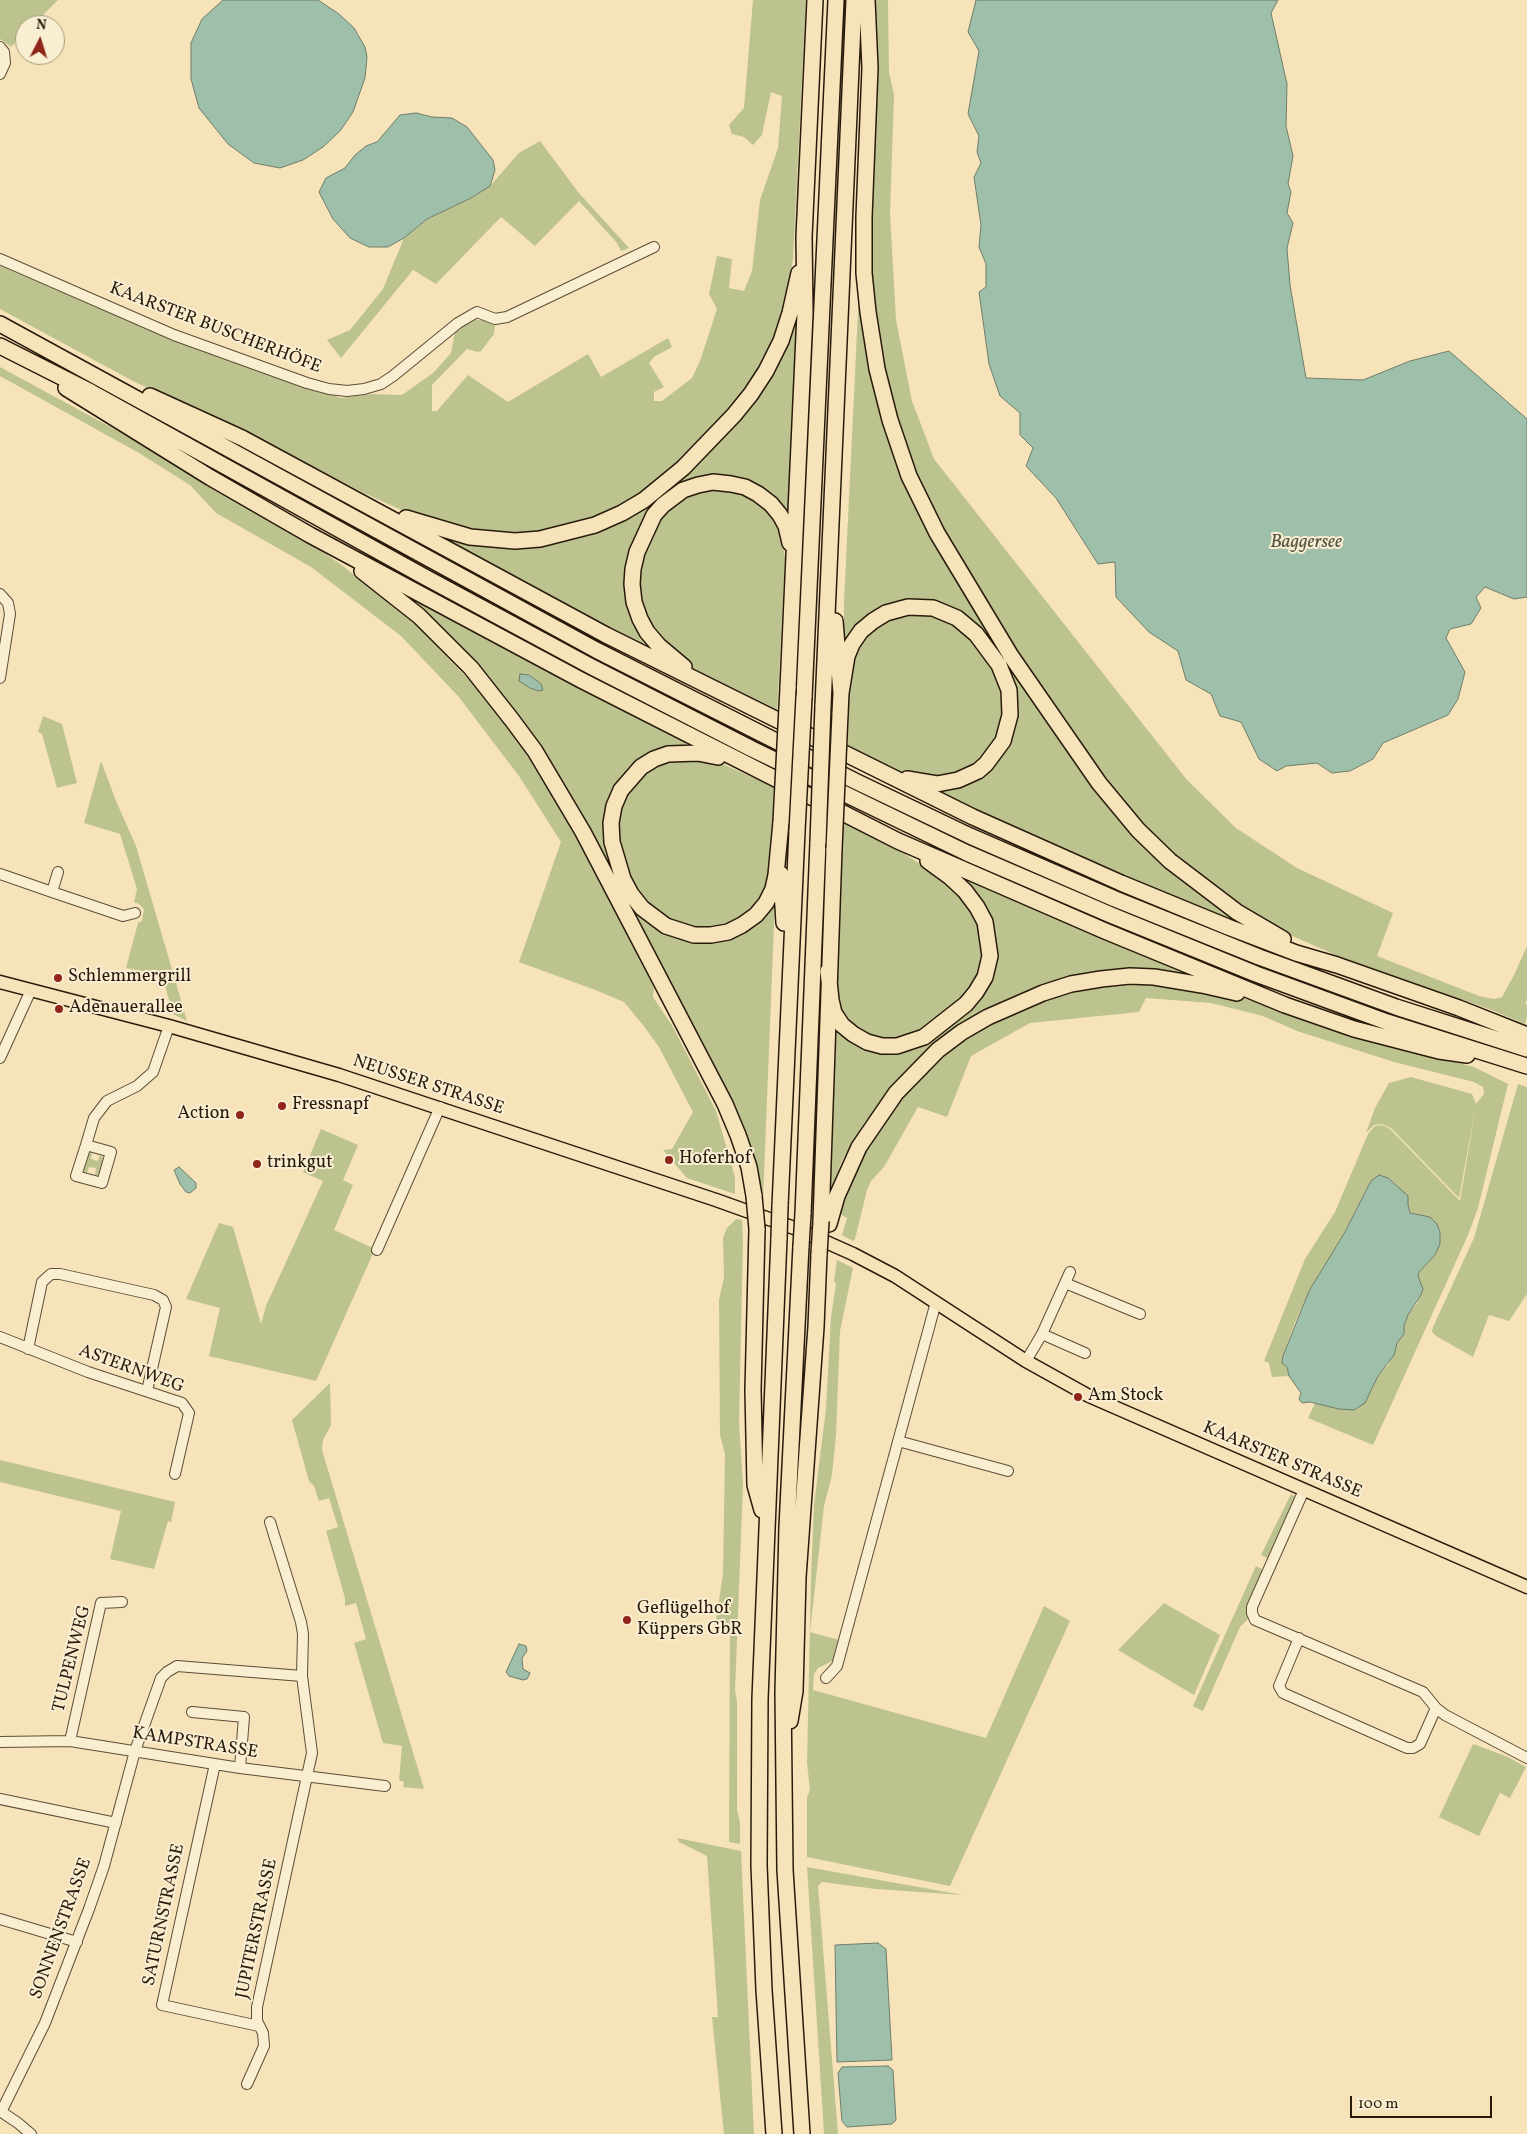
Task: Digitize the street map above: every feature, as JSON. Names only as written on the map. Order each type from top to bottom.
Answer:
[{"type":"highway","points":[[755,770],[714,756],[683,752],[668,754],[640,767],[621,790],[614,806],[611,823],[616,861],[631,894],[654,918],[679,931],[694,935],[728,932],[756,916],[766,903],[776,875],[780,844],[805,313],[804,237],[815,0]]},
{"type":"highway","points":[[774,2134],[764,1990],[759,1865],[760,1699],[789,1000],[836,0]]},
{"type":"highway","points":[[802,2134],[785,1870],[783,1694],[787,1526],[803,1214],[854,0]]},
{"type":"highway","points":[[867,0],[870,68],[864,217],[864,273],[877,369],[890,420],[909,476],[929,517],[1006,648],[1054,721],[1099,784],[1138,830],[1170,860],[1237,912],[1285,940],[1337,964]]},
{"type":"highway","points":[[347,494],[423,524],[470,537],[492,540],[516,541],[549,537],[595,525],[622,513],[644,500],[683,468],[734,415],[751,394],[766,371],[781,341],[801,262],[804,237]]},
{"type":"highway","points":[[0,324],[596,650],[772,740],[961,831],[1115,899],[1259,957],[1396,1007],[1527,1048]]},
{"type":"highway","points":[[0,346],[92,392],[423,576],[590,666],[761,753],[967,853],[1111,915],[1256,974],[1387,1022],[1526,1066]]},
{"type":"highway","points":[[24,359],[104,413],[310,535],[755,770],[898,841],[1105,932],[1286,1005],[1386,1038],[1439,1051],[1526,1066]]},
{"type":"highway","points":[[92,374],[156,398],[242,438],[606,635],[719,693],[972,817],[1121,884],[1280,946],[1337,964],[1527,1035]]},
{"type":"highway","points":[[719,693],[658,646],[640,619],[634,602],[633,569],[637,552],[654,515],[672,497],[698,485],[713,482],[731,484],[758,494],[771,504],[786,526],[790,540],[793,581]]},
{"type":"highway","points":[[310,535],[386,588],[419,616],[471,668],[535,751],[583,832],[725,1104],[741,1143],[754,1196],[757,1229],[753,1390],[756,1486],[766,1526]]},
{"type":"highway","points":[[830,549],[841,694]]},
{"type":"highway","points":[[783,1769],[795,1691],[798,1577],[825,1222],[828,971],[841,694],[847,656],[861,631],[886,613],[908,607],[941,610],[965,623],[976,634],[1003,672],[1010,698],[1009,724],[999,749],[986,764],[978,771],[958,780],[937,784],[914,782],[878,772]]},
{"type":"highway","points":[[828,971],[830,1000],[834,1012],[842,1024],[853,1034],[867,1042],[882,1046],[897,1046],[924,1037],[966,1004],[976,992],[985,976],[990,956],[989,938],[985,922],[977,907],[965,891],[950,877],[898,841]]},
{"type":"highway","points":[[780,844],[789,1000]]},
{"type":"highway","points":[[825,1222],[859,1147],[896,1093],[938,1050],[962,1032],[1024,1000],[1072,984],[1130,976],[1154,977],[1194,983],[1286,1005]]},
{"type":"main road","name":"NEUSSER STRASSE","points":[[0,982],[168,1026],[330,1072],[732,1205],[797,1229],[838,1247]]},
{"type":"main road","name":"KAARSTER STRASSE","points":[[838,1247],[895,1276],[1026,1361],[1088,1396],[1527,1587]]},
{"type":"street","points":[[0,47],[4,52],[4,63],[0,74]]},
{"type":"street","name":"KAARSTER BUSCHERHÖFE","points":[[0,259],[174,335],[308,383],[329,389],[347,391],[364,389],[387,380],[458,323],[477,312],[495,320],[506,317],[654,247]]},
{"type":"street","points":[[0,594],[8,603],[10,614],[0,678]]},
{"type":"street","points":[[52,892],[58,872]]},
{"type":"street","points":[[0,874],[123,916],[135,913]]},
{"type":"street","points":[[0,1058],[30,990]]},
{"type":"street","points":[[86,1145],[94,1118],[101,1107],[116,1095],[137,1086],[153,1072],[159,1061],[168,1026]]},
{"type":"street","points":[[377,1250],[440,1107]]},
{"type":"street","points":[[1026,1361],[1042,1334],[1070,1272]]},
{"type":"street","points":[[28,1349],[42,1282],[51,1274],[60,1274],[154,1295],[163,1300],[166,1306],[147,1391]]},
{"type":"street","points":[[1065,1283],[1140,1314]]},
{"type":"street","points":[[826,1678],[837,1666],[936,1302]]},
{"type":"street","points":[[1042,1334],[1085,1353]]},
{"type":"street","name":"ASTERNWEG","points":[[0,1337],[88,1372],[182,1403],[189,1413],[175,1474]]},
{"type":"street","points":[[898,1441],[1008,1471]]},
{"type":"street","points":[[1304,1490],[1252,1607],[1255,1620],[1422,1692],[1445,1715],[1527,1758]]},
{"type":"street","name":"JUPITERSTRASSE","points":[[247,2084],[264,2046],[257,2007],[308,1776],[312,1741],[302,1676],[303,1634],[301,1622],[270,1522]]},
{"type":"street","name":"TULPENWEG","points":[[70,1741],[101,1603],[122,1602]]},
{"type":"street","points":[[1299,1638],[1279,1686],[1283,1693],[1407,1748],[1413,1748],[1420,1744],[1436,1708]]},
{"type":"street","name":"SONNENSTRASSE","points":[[1,2112],[45,2022],[77,1942],[104,1866],[135,1751],[161,1678],[177,1666],[302,1676]]},
{"type":"street","points":[[192,1712],[244,1717],[240,1768]]},
{"type":"street","name":"KAMPSTRASSE","points":[[0,1742],[70,1741],[240,1768],[385,1786]]},
{"type":"street","name":"SATURNSTRASSE","points":[[215,1764],[162,2005],[259,2026]]},
{"type":"street","points":[[0,1799],[116,1823]]},
{"type":"street","points":[[0,1919],[77,1942]]},
{"type":"street","points":[[1,2112],[31,2134]]},
{"type":"shaded area","points":[[0,0],[58,0],[43,15],[15,15],[15,43],[11,47],[0,39]]},
{"type":"shaded area","points":[[753,0],[806,0],[793,258],[783,311],[774,338],[762,364],[746,390],[726,413],[681,460],[639,495],[601,515],[550,530],[515,534],[471,531],[406,512],[364,493],[247,432],[184,406],[131,380],[0,309],[0,264],[172,340],[341,398],[372,394],[402,395],[433,373],[451,353],[455,331],[476,320],[484,320],[495,325],[494,334],[481,351],[467,349],[432,385],[432,411],[437,411],[468,375],[508,402],[588,354],[601,377],[668,338],[672,347],[654,357],[649,363],[664,387],[654,392],[654,401],[662,401],[692,378],[700,361],[717,309],[709,294],[717,256],[732,259],[729,288],[744,291],[752,271],[760,200],[778,148],[782,96],[771,92],[762,135],[753,145],[744,137],[732,134],[729,125],[744,108]]},
{"type":"shaded area","points":[[872,0],[888,0],[889,72],[894,95],[890,214],[896,320],[912,401],[934,459],[1187,780],[1236,828],[1297,868],[1393,913],[1377,956],[1479,996],[1494,999],[1502,997],[1527,946],[1527,999],[1525,1004],[1527,1005],[1527,1016],[1525,1024],[1489,1009],[1338,956],[1290,935],[1251,914],[1173,854],[1146,828],[1110,787],[1063,722],[1016,649],[969,573],[927,498],[911,462],[885,382],[868,267]]},
{"type":"shaded area","points":[[540,141],[578,192],[629,248],[621,251],[617,243],[579,201],[535,246],[501,217],[436,284],[413,270],[341,358],[327,340],[350,330],[383,289],[404,238],[427,219],[471,198],[490,186],[519,153]]},
{"type":"shaded area","points":[[859,291],[907,479],[1096,787],[1251,927],[1175,898],[1042,842],[939,794],[939,791],[968,783],[1015,716],[980,632],[925,602],[848,639],[844,643],[844,602]]},
{"type":"shaded area","points":[[796,312],[790,521],[766,493],[687,482],[629,560],[652,647],[649,650],[442,539],[443,537],[467,542],[604,525],[722,434]]},
{"type":"shaded area","points":[[0,367],[140,443],[217,492],[298,535],[343,566],[417,626],[482,693],[516,738],[546,784],[633,946],[654,988],[653,997],[673,1027],[716,1111],[735,1177],[735,1194],[687,1178],[663,1150],[672,1149],[693,1112],[659,1047],[624,1002],[519,962],[561,842],[519,776],[458,696],[401,636],[311,567],[216,513],[190,485],[139,453],[0,376]]},
{"type":"shaded area","points":[[714,489],[727,489],[742,493],[754,500],[769,513],[782,535],[785,559],[777,715],[702,675],[682,660],[653,629],[643,611],[639,592],[639,572],[643,555],[658,521],[666,511],[688,495]]},
{"type":"shaded area","points":[[391,587],[686,743],[685,747],[615,792],[621,887],[699,940],[775,899],[763,1200],[759,1201],[750,1156],[528,735]]},
{"type":"shaded area","points":[[916,612],[933,614],[947,619],[974,640],[992,668],[999,683],[1003,700],[998,731],[981,759],[966,769],[947,777],[904,773],[880,764],[848,748],[849,675],[858,647],[866,635],[884,622],[898,616]]},
{"type":"shaded area","points":[[43,716],[62,724],[77,783],[57,788],[42,734],[38,732]]},
{"type":"shaded area","points":[[690,758],[718,762],[774,787],[771,870],[766,888],[754,905],[737,919],[720,926],[701,929],[671,921],[646,901],[630,878],[618,840],[618,821],[621,806],[628,792],[639,778],[653,768],[672,760]]},
{"type":"shaded area","points":[[101,761],[136,846],[187,1021],[173,1014],[162,975],[126,968],[138,923],[142,921],[144,909],[134,902],[137,889],[120,834],[84,823]]},
{"type":"shaded area","points":[[842,821],[900,851],[940,877],[970,908],[977,923],[981,939],[982,957],[978,972],[965,994],[933,1023],[913,1034],[896,1039],[881,1039],[865,1033],[854,1026],[845,1017],[835,995]]},
{"type":"shaded area","points":[[958,876],[1088,933],[1187,973],[1186,976],[1040,989],[907,1073],[865,1122],[843,1158],[833,1184],[829,1188],[832,1148],[832,1021],[846,1038],[865,1049],[947,1028],[993,956]]},
{"type":"shaded area","points":[[1151,984],[1220,993],[1249,1000],[1355,1036],[1474,1067],[1508,1084],[1478,1208],[1468,1235],[1373,1445],[1308,1418],[1315,1403],[1322,1405],[1372,1388],[1378,1376],[1389,1364],[1397,1343],[1404,1334],[1404,1326],[1408,1315],[1417,1304],[1423,1289],[1418,1276],[1419,1272],[1435,1255],[1430,1217],[1410,1213],[1408,1205],[1371,1181],[1345,1232],[1309,1291],[1294,1325],[1283,1356],[1289,1376],[1272,1377],[1269,1363],[1264,1361],[1305,1259],[1335,1212],[1368,1134],[1375,1126],[1382,1125],[1390,1129],[1460,1201],[1476,1105],[1459,1198],[1391,1128],[1382,1124],[1374,1125],[1366,1133],[1375,1108],[1389,1083],[1411,1077],[1472,1094],[1476,1104],[1484,1094],[1483,1087],[1474,1082],[1394,1062],[1297,1031],[1263,1016],[1211,1003],[1146,998],[1139,1012],[1030,1023],[971,1056],[947,1117],[918,1107],[884,1167],[871,1181],[855,1239],[853,1241],[842,1235],[847,1218],[840,1214],[847,1190],[854,1172],[870,1143],[892,1110],[919,1080],[947,1054],[975,1034],[1020,1009],[1051,998],[1096,988]]},
{"type":"shaded area","points":[[1518,1084],[1527,1087],[1527,1294],[1509,1321],[1489,1315],[1473,1357],[1432,1332],[1474,1238]]},
{"type":"shaded area","points":[[321,1129],[358,1145],[343,1180],[353,1185],[334,1230],[375,1249],[316,1381],[209,1356],[220,1308],[186,1299],[219,1223],[233,1227],[261,1324],[266,1306],[323,1181],[303,1172]]},
{"type":"shaded area","points":[[88,1153],[92,1153],[91,1159],[98,1161],[100,1155],[103,1158],[100,1173],[97,1175],[95,1175],[96,1168],[89,1167],[87,1173],[83,1171]]},
{"type":"shaded area","points":[[736,1219],[742,1220],[743,1241],[739,1423],[743,1484],[735,1691],[737,1701],[737,1810],[740,1822],[740,1844],[729,1842],[730,1624],[716,1620],[723,1574],[725,1454],[720,1435],[719,1300],[724,1277],[723,1238],[727,1228]]},
{"type":"shaded area","points":[[837,1260],[853,1268],[840,1331],[836,1435],[832,1475],[824,1506],[810,1632],[839,1640],[837,1650],[839,1658],[818,1668],[814,1674],[813,1690],[986,1738],[1044,1606],[1070,1621],[950,1886],[807,1857],[807,1797],[810,1790],[807,1763],[811,1578],[814,1505],[826,1409],[831,1317],[836,1284],[834,1281]]},
{"type":"shaded area","points":[[330,1383],[331,1425],[323,1440],[322,1450],[424,1789],[403,1787],[404,1782],[399,1780],[402,1746],[383,1743],[354,1643],[366,1639],[356,1603],[345,1606],[345,1598],[326,1531],[338,1527],[329,1498],[319,1501],[314,1486],[309,1481],[292,1420]]},
{"type":"shaded area","points":[[0,1460],[175,1502],[171,1522],[168,1521],[154,1569],[110,1559],[121,1511],[0,1482]]},
{"type":"shaded area","points":[[1291,1494],[1297,1497],[1269,1559],[1261,1555]]},
{"type":"shaded area","points":[[1256,1566],[1264,1570],[1249,1618],[1240,1627],[1203,1711],[1193,1706]]},
{"type":"shaded area","points":[[1164,1603],[1220,1635],[1194,1695],[1118,1650]]},
{"type":"shaded area","points":[[1473,1744],[1508,1757],[1526,1767],[1510,1798],[1500,1793],[1479,1836],[1439,1817]]},
{"type":"shaded area","points":[[677,1838],[741,1851],[754,2134],[724,2134],[712,2017],[718,2017],[707,1856],[679,1842]]},
{"type":"shaded area","points":[[807,1867],[963,1895],[876,1889],[822,1882],[818,1886],[838,2134],[824,2134]]},
{"type":"water","points":[[223,0],[318,0],[339,14],[354,28],[365,47],[367,57],[365,78],[353,112],[340,131],[323,147],[303,160],[280,168],[254,163],[228,144],[199,108],[191,79],[191,43],[202,19]]},
{"type":"water","name":"Baggersee","points":[[976,0],[1278,0],[1271,13],[1287,84],[1286,126],[1293,156],[1288,184],[1291,192],[1287,213],[1293,223],[1287,248],[1290,285],[1306,378],[1363,380],[1410,361],[1449,351],[1527,419],[1527,597],[1514,599],[1485,587],[1476,597],[1481,608],[1471,624],[1450,629],[1446,638],[1465,672],[1458,699],[1448,715],[1383,743],[1373,759],[1350,771],[1332,773],[1317,763],[1286,766],[1277,771],[1259,759],[1241,722],[1220,716],[1211,694],[1186,680],[1178,651],[1149,632],[1116,597],[1115,562],[1098,564],[1056,498],[1026,466],[1033,448],[1020,435],[1020,413],[1000,396],[989,364],[979,292],[986,287],[986,264],[979,247],[981,225],[974,177],[981,163],[977,152],[979,136],[968,114],[979,51],[968,32]]},
{"type":"water","points":[[416,113],[432,117],[452,118],[467,127],[493,160],[495,170],[490,186],[471,198],[427,219],[404,238],[388,247],[369,247],[350,238],[333,219],[319,192],[326,178],[345,168],[355,155],[366,146],[377,142],[400,115]]},
{"type":"water","points":[[520,674],[529,675],[541,684],[543,690],[539,691],[530,688],[519,681]]},
{"type":"water","points":[[179,1167],[196,1183],[196,1188],[190,1193],[186,1192],[180,1184],[174,1170]]},
{"type":"water","points":[[1379,1175],[1388,1178],[1408,1196],[1410,1213],[1430,1217],[1437,1224],[1440,1232],[1440,1244],[1435,1255],[1419,1272],[1418,1276],[1423,1289],[1421,1295],[1408,1315],[1404,1326],[1404,1334],[1397,1343],[1394,1355],[1378,1376],[1365,1403],[1354,1410],[1339,1409],[1310,1402],[1302,1403],[1299,1399],[1301,1393],[1289,1376],[1287,1367],[1282,1363],[1283,1356],[1309,1291],[1345,1232],[1371,1181]]},
{"type":"water","points":[[519,1644],[526,1646],[527,1651],[522,1658],[523,1669],[530,1673],[527,1679],[523,1680],[509,1676],[506,1672]]},
{"type":"water","points":[[878,1943],[886,1949],[892,2060],[837,2062],[835,1945]]},
{"type":"water","points":[[888,2066],[893,2070],[896,2120],[892,2124],[847,2127],[842,2121],[838,2073],[842,2067]]},
{"type":"place","name":"Schlemmergrill","points":[[58,978]]},
{"type":"place","name":"Adenauerallee","points":[[59,1009]]},
{"type":"place","name":"Fressnapf","points":[[282,1106]]},
{"type":"place","name":"Action","points":[[240,1115]]},
{"type":"place","name":"Hoferhof","points":[[669,1160]]},
{"type":"place","name":"trinkgut","points":[[257,1164]]},
{"type":"place","name":"Am Stock","points":[[1078,1397]]},
{"type":"place","name":"Geflügelhof Küppers GbR","points":[[627,1620]]}]
